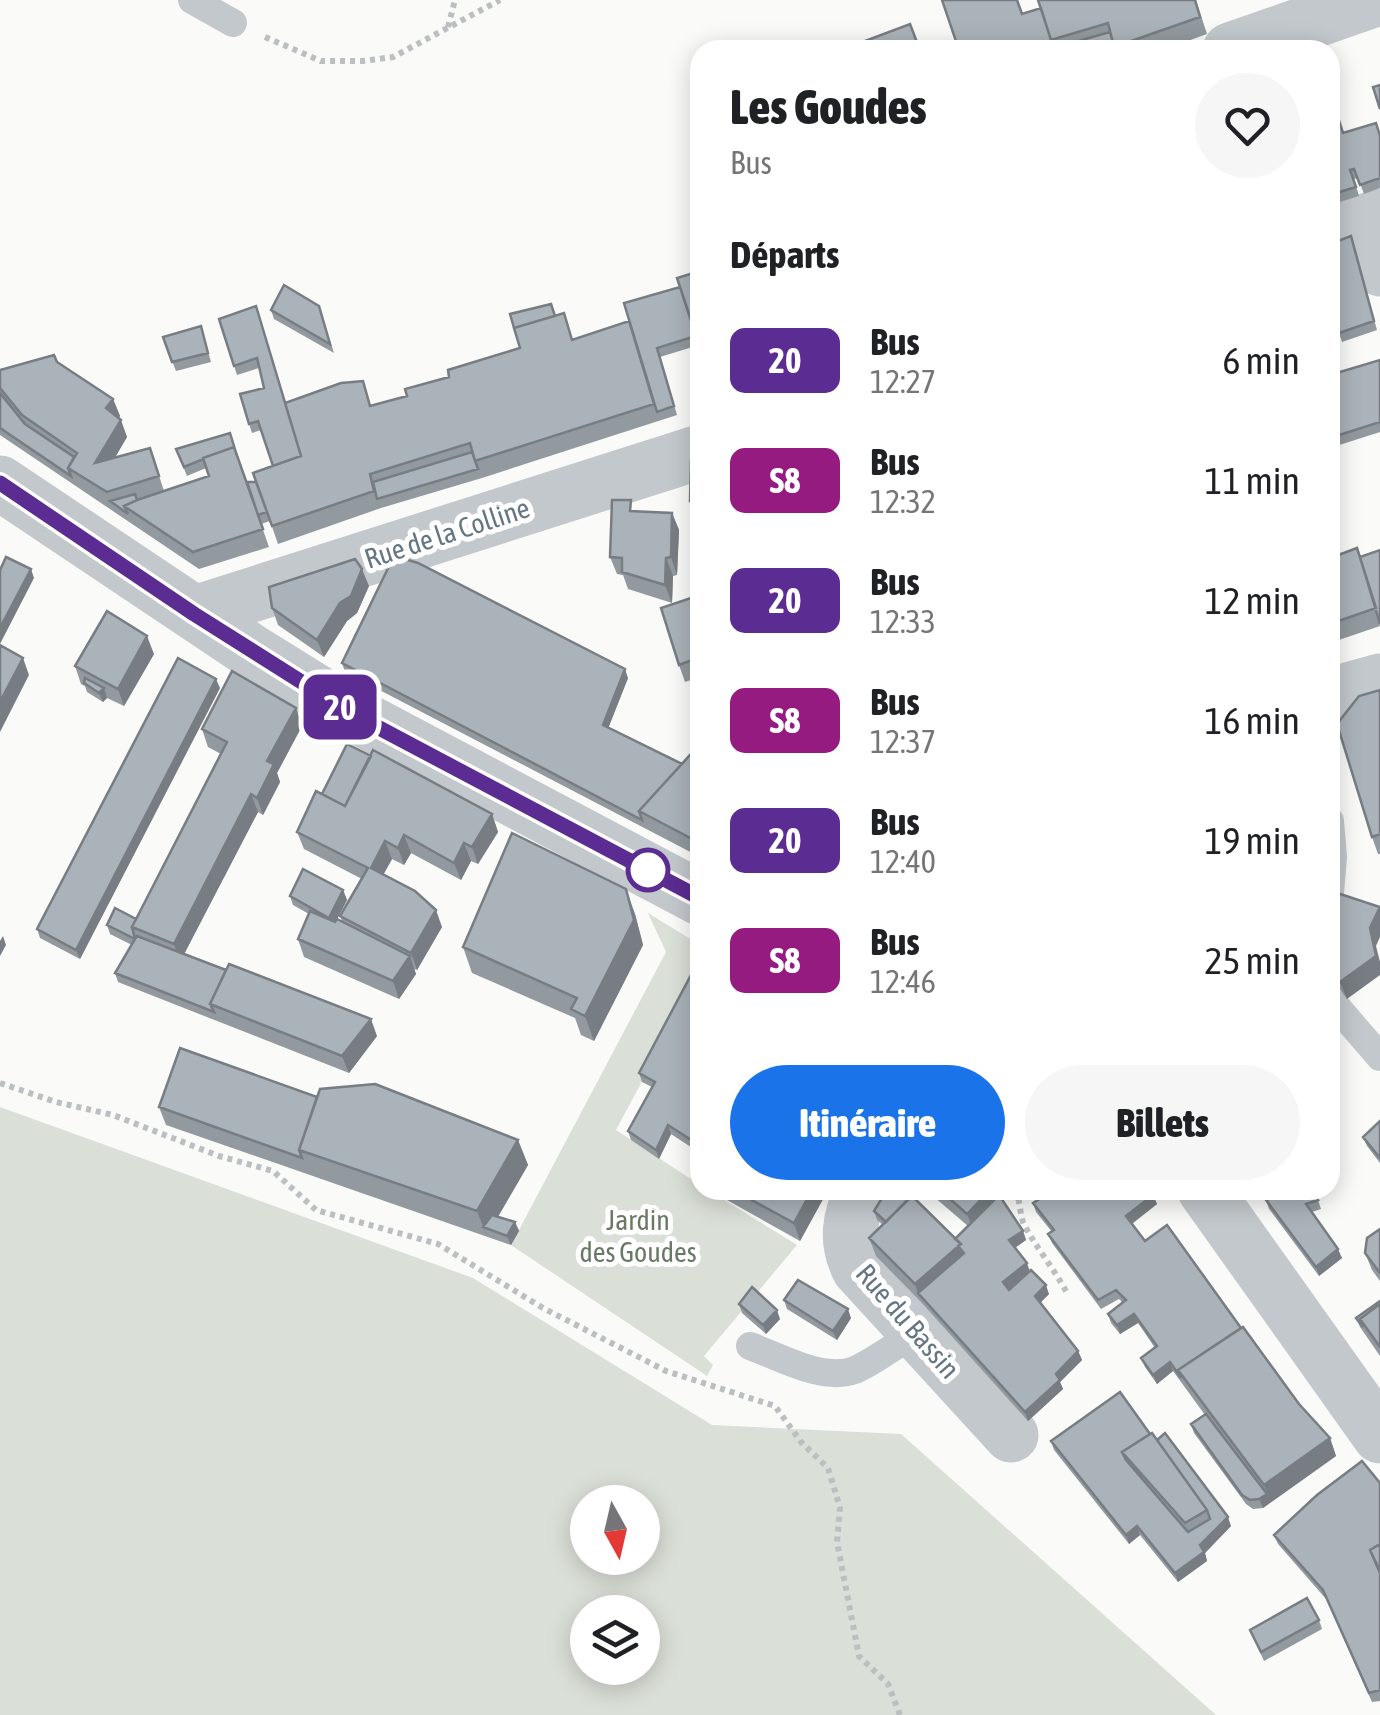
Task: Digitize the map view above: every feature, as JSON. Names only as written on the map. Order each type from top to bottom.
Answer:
[{"type":"street","points":[[1259,40],[1373,0]]},
{"type":"street","name":"Rue de la Colline","points":[[194,614],[690,455]]},
{"type":"street","points":[[0,483],[194,614],[349,712],[690,893]]},
{"type":"street","points":[[1340,692],[1380,681]]},
{"type":"street","name":"Rue du Bassin","points":[[859,1200],[849,1228],[854,1258],[871,1284],[1011,1435]]},
{"type":"street","points":[[1212,1200],[1380,1436]]},
{"type":"lane","points":[[192,0],[233,23]]},
{"type":"lane","points":[[1340,1011],[1380,1057]]},
{"type":"lane","points":[[750,1346],[824,1372],[839,1373],[854,1370],[915,1333]]},
{"type":"path","points":[[447,28],[455,0]]},
{"type":"path","points":[[233,23],[321,60],[349,61],[394,57],[500,0]]},
{"type":"path","points":[[0,1083],[113,1116],[219,1156],[273,1171],[316,1210],[438,1244],[543,1308],[666,1371],[775,1406],[801,1442],[828,1468],[840,1508],[838,1542],[859,1656],[888,1684],[900,1715]]},
{"type":"path","points":[[1019,1200],[1024,1222],[1066,1293]]},
{"type":"green space","name":"Jardin des Goudes","points":[[648,913],[690,939],[690,992],[616,1130],[690,1178],[690,1200],[724,1200],[797,1245],[704,1356],[713,1365],[707,1376],[511,1245],[666,952]]},
{"type":"green space","points":[[0,1107],[473,1278],[712,1425],[901,1434],[1216,1715],[0,1715]]},
{"type":"building","points":[[942,0],[1017,0],[1022,14],[1041,8],[1051,40],[956,40]]},
{"type":"building","points":[[1038,0],[1195,0],[1200,17],[1134,40],[1112,40],[1108,23],[1051,40]]},
{"type":"building","points":[[910,24],[916,40],[868,40]]},
{"type":"building","points":[[1110,32],[1112,40],[1082,40]]},
{"type":"building","points":[[1380,85],[1380,109],[1373,87]]},
{"type":"building","points":[[1376,123],[1380,136],[1380,178],[1360,185],[1354,169],[1350,170],[1356,187],[1340,192],[1340,124],[1343,133]]},
{"type":"building","points":[[1351,236],[1374,321],[1340,333],[1340,240]]},
{"type":"building","points":[[690,274],[690,317],[677,278]]},
{"type":"building","points":[[284,285],[319,306],[330,344],[271,310]]},
{"type":"building","points":[[680,287],[690,318],[690,338],[657,348],[674,406],[657,412],[624,303]]},
{"type":"building","points":[[551,304],[555,316],[514,328],[510,314]]},
{"type":"building","points":[[256,306],[301,456],[273,466],[258,421],[249,424],[240,394],[264,388],[257,358],[234,366],[219,319]]},
{"type":"building","points":[[564,313],[572,340],[629,321],[654,404],[475,461],[470,443],[370,474],[374,491],[272,526],[253,473],[301,456],[285,403],[341,383],[363,381],[370,406],[407,396],[405,389],[449,377],[448,370],[520,348],[514,328]]},
{"type":"building","points":[[201,326],[208,353],[172,362],[163,337]]},
{"type":"building","points":[[54,355],[57,362],[113,399],[106,408],[121,420],[95,463],[150,448],[159,476],[107,492],[68,468],[77,453],[22,415],[0,388],[0,370]]},
{"type":"building","points":[[1380,360],[1380,422],[1340,435],[1340,372]]},
{"type":"building","points":[[0,393],[25,424],[74,457],[68,468],[71,476],[0,428]]},
{"type":"building","points":[[230,433],[237,456],[234,447],[184,467],[176,449]]},
{"type":"building","points":[[234,447],[263,529],[193,552],[124,506],[209,476],[203,458]]},
{"type":"building","points":[[472,452],[478,469],[377,499],[373,482]]},
{"type":"building","points":[[247,482],[256,482],[267,512],[258,515]]},
{"type":"building","points":[[135,494],[137,500],[124,506],[128,514],[110,501]]},
{"type":"building","points":[[612,500],[631,500],[630,511],[672,513],[671,557],[666,558],[665,585],[622,572],[622,558],[610,557]]},
{"type":"building","points":[[1357,548],[1376,608],[1340,621],[1340,554]]},
{"type":"building","points":[[1380,550],[1380,624],[1360,557]]},
{"type":"building","points":[[394,556],[418,563],[625,669],[603,725],[682,764],[639,811],[642,820],[342,663]]},
{"type":"building","points":[[6,557],[31,569],[0,628],[0,570]]},
{"type":"building","points":[[355,559],[362,569],[351,596],[340,603],[317,640],[272,608],[269,587]]},
{"type":"building","points":[[690,598],[690,661],[679,665],[661,608]]},
{"type":"building","points":[[107,611],[147,636],[118,689],[75,666]]},
{"type":"building","points":[[0,645],[23,658],[0,702]]},
{"type":"building","points":[[178,658],[216,679],[76,950],[37,929]]},
{"type":"building","points":[[232,671],[296,708],[267,761],[274,764],[257,798],[251,794],[174,944],[132,927],[227,742],[202,729]]},
{"type":"building","points":[[85,678],[104,688],[99,693],[84,683]]},
{"type":"building","points":[[1380,690],[1380,834],[1372,837],[1340,734],[1340,720],[1359,696]]},
{"type":"building","points":[[347,744],[371,756],[345,806],[322,794]]},
{"type":"building","points":[[373,750],[492,814],[472,847],[464,843],[454,863],[404,835],[398,848],[385,841],[371,868],[415,891],[436,910],[411,953],[340,916],[368,868],[297,832],[316,791],[345,806]]},
{"type":"building","points":[[690,755],[690,838],[639,811]]},
{"type":"building","points":[[512,833],[626,889],[634,920],[585,1016],[571,1009],[577,998],[463,947]]},
{"type":"building","points":[[303,869],[343,890],[329,918],[290,896]]},
{"type":"building","points":[[1340,894],[1380,907],[1370,928],[1376,956],[1340,982]]},
{"type":"building","points":[[115,908],[136,919],[132,927],[135,939],[107,925]]},
{"type":"building","points":[[310,911],[335,922],[337,919],[410,956],[393,981],[298,939]]},
{"type":"building","points":[[137,936],[226,970],[210,1004],[214,1012],[115,973]]},
{"type":"building","points":[[229,964],[371,1019],[342,1056],[210,1004]]},
{"type":"building","points":[[690,977],[690,1139],[668,1125],[656,1150],[628,1131],[655,1082],[639,1073]]},
{"type":"building","points":[[180,1048],[317,1097],[299,1150],[302,1158],[159,1107]]},
{"type":"building","points":[[375,1084],[518,1140],[477,1211],[299,1150],[320,1089]]},
{"type":"building","points":[[1380,1121],[1380,1158],[1363,1137]]},
{"type":"building","points":[[751,1200],[807,1200],[794,1223]]},
{"type":"building","points":[[881,1200],[907,1200],[886,1222],[874,1211]]},
{"type":"building","points":[[908,1200],[916,1200],[961,1244],[915,1284],[869,1238]]},
{"type":"building","points":[[951,1200],[980,1200],[967,1214]]},
{"type":"building","points":[[994,1200],[1002,1200],[1023,1231],[1009,1240],[1027,1263],[1003,1282],[1009,1290],[1031,1270],[1046,1285],[1035,1296],[1078,1351],[1056,1374],[1060,1380],[1025,1412],[918,1293],[964,1253],[955,1239]]},
{"type":"building","points":[[1147,1200],[1126,1216],[1145,1241],[1167,1225],[1241,1328],[1178,1370],[1181,1378],[1170,1362],[1153,1375],[1141,1358],[1157,1346],[1134,1314],[1117,1325],[1108,1314],[1126,1300],[1116,1290],[1098,1300],[1048,1234],[1054,1230],[1033,1203]]},
{"type":"building","points":[[1266,1200],[1318,1200],[1306,1204],[1338,1249],[1316,1267]]},
{"type":"building","points":[[492,1215],[515,1222],[507,1236],[483,1227]]},
{"type":"building","points":[[1380,1229],[1380,1273],[1365,1253],[1367,1238]]},
{"type":"building","points":[[798,1280],[848,1309],[833,1331],[784,1300]]},
{"type":"building","points":[[752,1287],[777,1310],[763,1325],[739,1304]]},
{"type":"building","points":[[1380,1301],[1360,1319],[1363,1327],[1356,1318]]},
{"type":"building","points":[[1380,1304],[1380,1347],[1360,1319]]},
{"type":"building","points":[[1243,1327],[1299,1404],[1330,1438],[1264,1485],[1178,1370]]},
{"type":"building","points":[[1120,1392],[1150,1434],[1122,1452],[1188,1532],[1210,1519],[1157,1440],[1165,1433],[1228,1517],[1200,1545],[1204,1552],[1175,1573],[1137,1526],[1126,1535],[1051,1441]]},
{"type":"building","points":[[1206,1414],[1267,1494],[1250,1500],[1242,1495],[1191,1424]]},
{"type":"building","points":[[1152,1433],[1207,1510],[1185,1523],[1122,1452]]},
{"type":"building","points":[[1362,1461],[1380,1483],[1380,1544],[1370,1550],[1380,1573],[1380,1690],[1369,1693],[1323,1590],[1274,1535]]},
{"type":"building","points":[[1380,1544],[1380,1571],[1370,1550]]},
{"type":"building","points":[[1307,1598],[1319,1620],[1261,1652],[1250,1630]]},
{"type":"bus line","name":"20","points":[[0,483],[194,614],[349,712],[690,892]]}]
